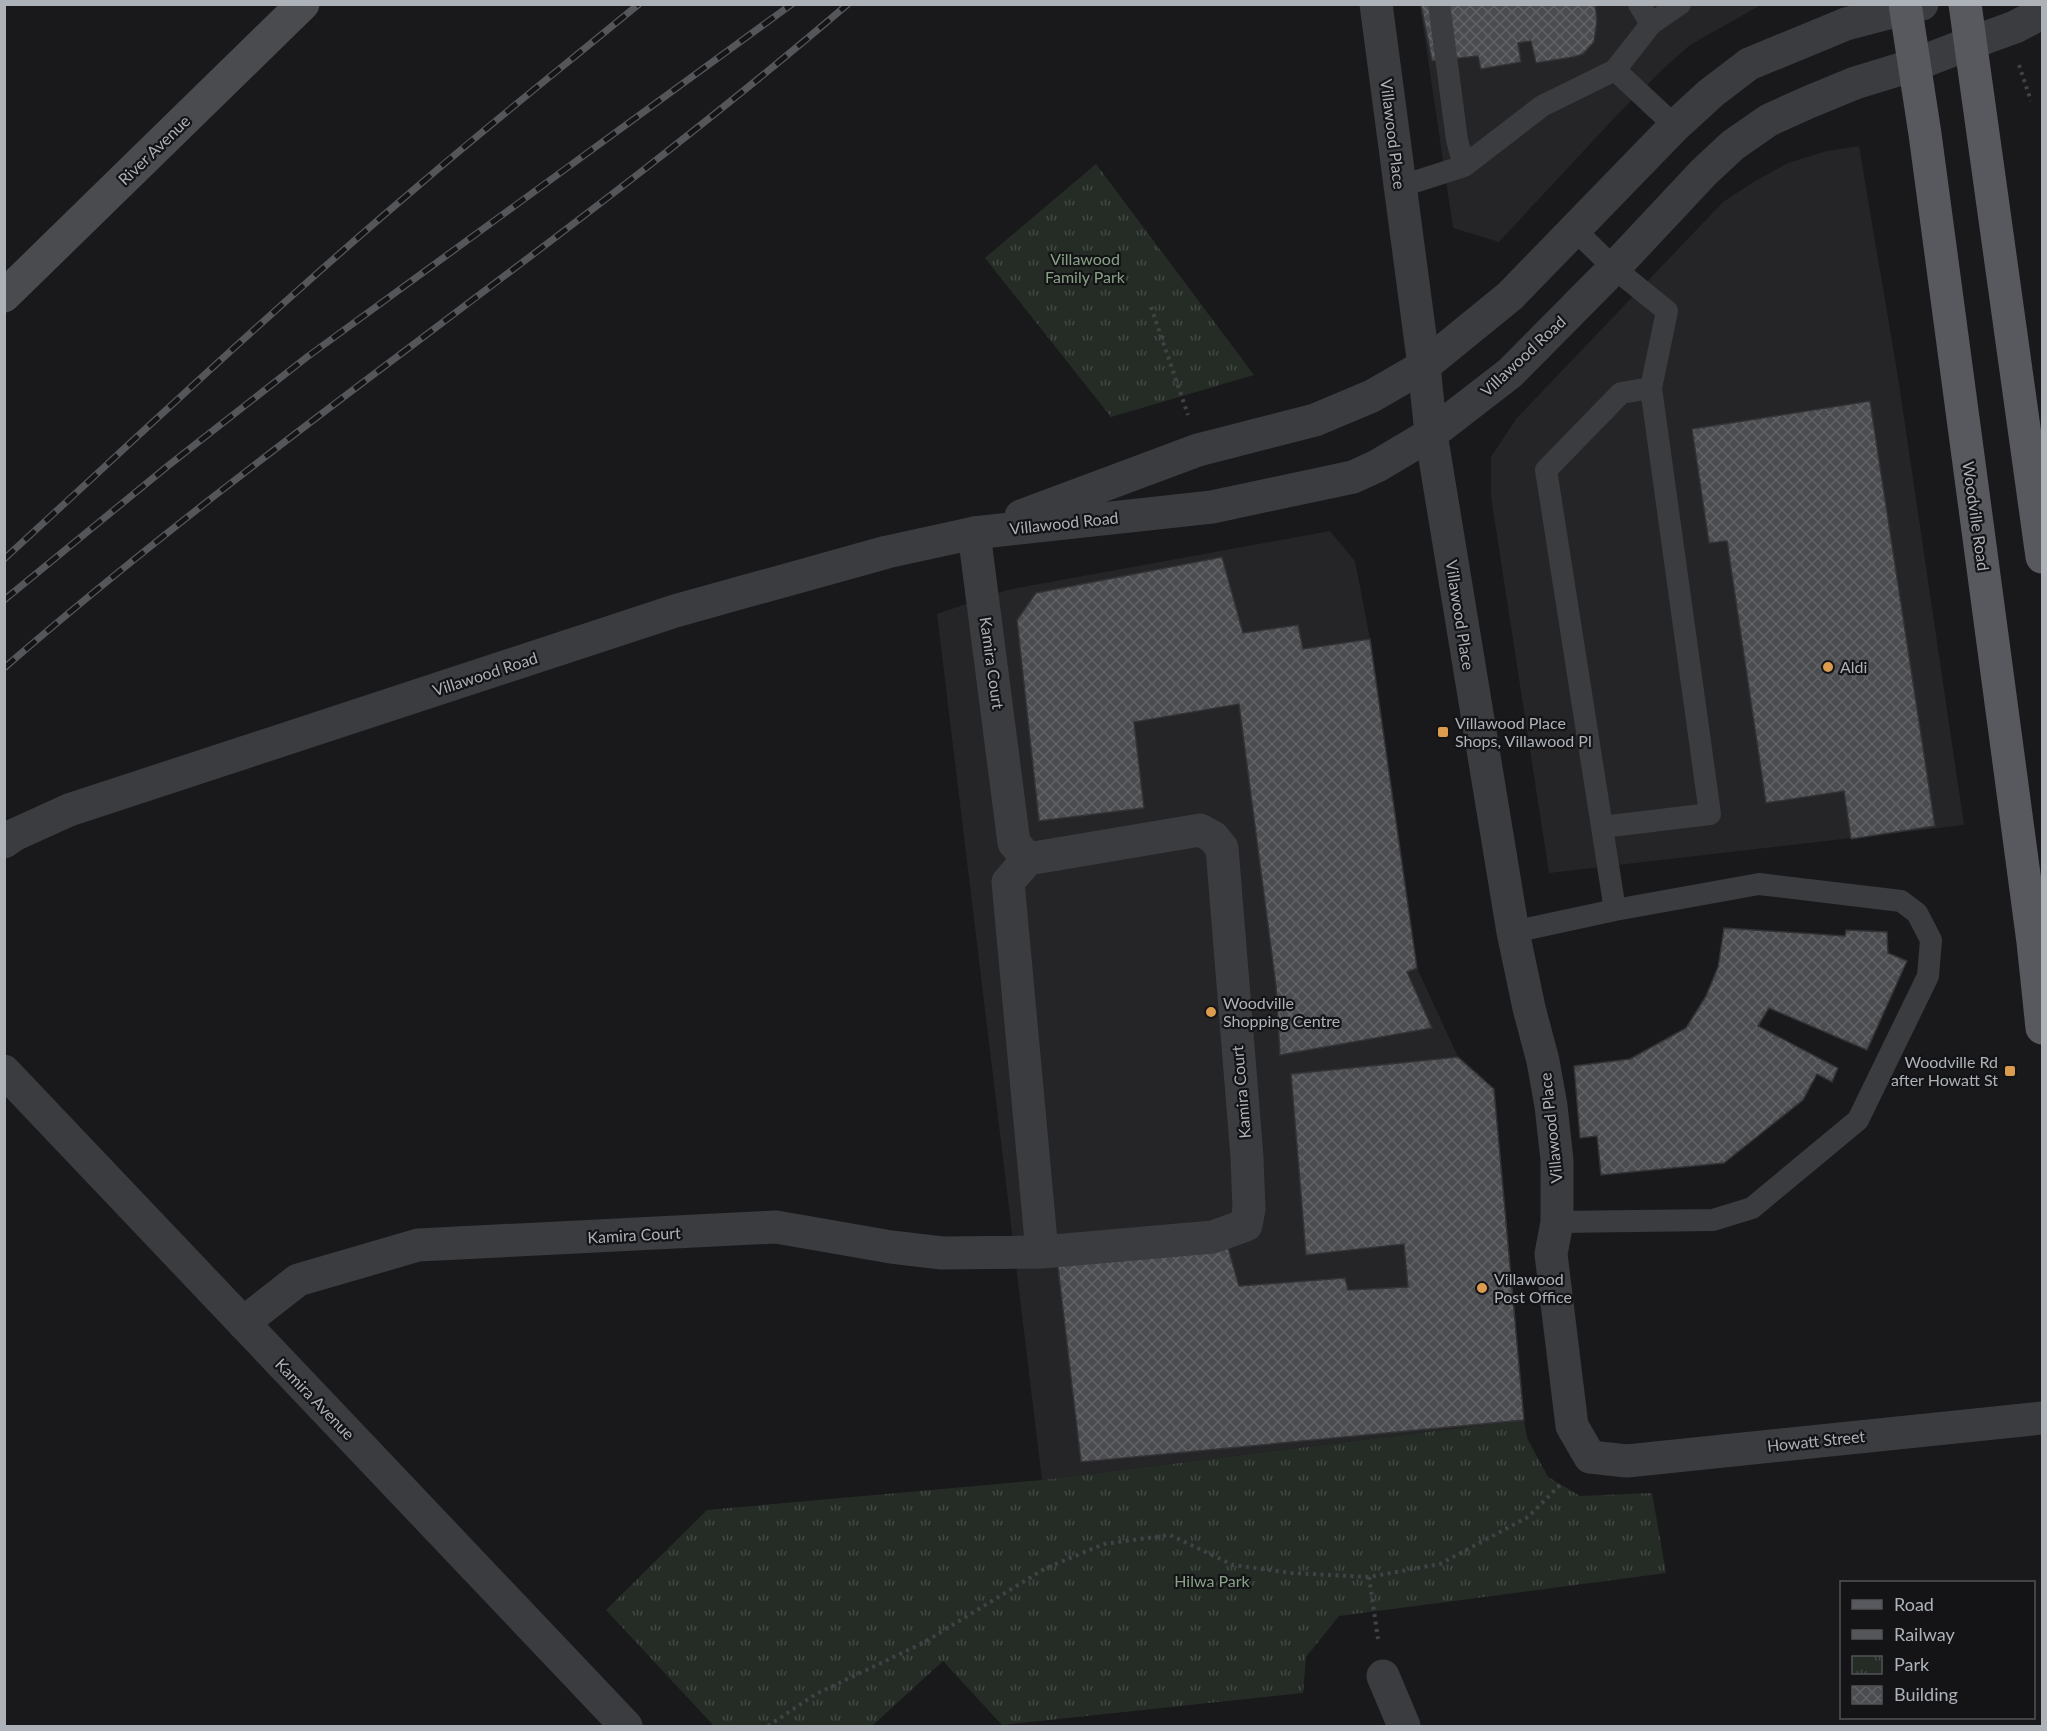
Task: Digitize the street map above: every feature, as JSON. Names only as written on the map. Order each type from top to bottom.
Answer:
[{"type":"main road","name":"River Avenue","points":[[4,296],[303,4]]},
{"type":"main road","points":[[1965,4],[2043,557]]},
{"type":"main road","name":"Woodville Road","points":[[1911,6],[1914,65],[2043,1028]]},
{"type":"street","name":"Villawood Place","points":[[1376,4],[1431,434],[1513,932],[1529,1008],[1544,1061],[1551,1106],[1557,1160],[1557,1222],[1551,1254],[1572,1426],[1590,1456]]},
{"type":"street","name":"Villawood Road","points":[[974,533],[1198,450],[1315,420],[1372,396],[1424,366],[1510,296],[1675,126],[1711,93],[1749,64],[1846,24],[1911,6]]},
{"type":"street","name":"Villawood Road","points":[[4,842],[14,835],[69,810],[675,611],[887,552],[974,533],[1212,507],[1353,477],[1377,466],[1431,434],[1509,373],[1614,268],[1704,172],[1733,145],[1769,120],[1855,83],[1971,44],[2043,13]]},
{"type":"street","name":"Kamira Court","points":[[243,1323],[298,1280],[418,1245],[776,1227],[891,1247],[942,1253],[1042,1252],[1213,1236],[1246,1225],[1249,1209],[1222,848],[1213,837],[1200,830],[1028,859],[1014,843],[974,533]]},
{"type":"street","points":[[1028,859],[1008,882],[1042,1252]]},
{"type":"street","name":"Kamira Avenue","points":[[4,1071],[626,1726]]},
{"type":"street","name":"Howatt Street","points":[[1590,1456],[1627,1461],[2043,1418]]},
{"type":"street","points":[[1383,1676],[1404,1726]]},
{"type":"lane","points":[[1439,4],[1457,140],[1464,166]]},
{"type":"lane","points":[[1640,4],[1651,24]]},
{"type":"lane","points":[[1400,187],[1464,166],[1542,106],[1616,70],[1651,24],[1680,4]]},
{"type":"lane","points":[[1616,70],[1675,126]]},
{"type":"lane","points":[[1575,230],[1614,268],[1667,311],[1651,388],[1710,814],[1602,827]]},
{"type":"lane","points":[[1615,910],[1546,470],[1621,393],[1651,388]]},
{"type":"lane","points":[[1513,932],[1615,910],[1759,884],[1901,901],[1917,913],[1931,940],[1928,976],[1858,1120],[1752,1208],[1713,1220],[1557,1222]]},
{"type":"path","points":[[2018,61],[2031,102]]},
{"type":"path","points":[[1151,307],[1191,424]]},
{"type":"path","points":[[768,1726],[816,1694],[923,1643],[1046,1568],[1104,1544],[1170,1535],[1233,1565],[1291,1573],[1370,1578],[1440,1564],[1528,1516],[1590,1456]]},
{"type":"path","points":[[1370,1578],[1383,1676]]},
{"type":"shaded area","points":[[1420,5],[1761,5],[1690,45],[1663,69],[1499,242],[1453,228]]},
{"type":"shaded area","points":[[1859,146],[1898,377],[1964,825],[1549,873],[1491,497],[1491,457],[1516,419],[1723,202],[1788,163],[1827,151]]},
{"type":"shaded area","name":"Woodville Shopping Centre","points":[[1330,531],[1355,561],[1370,639],[1417,968],[1458,1057],[1494,1089],[1524,1420],[1042,1480],[937,614],[1007,590]]},
{"type":"green space","name":"Villawood Family Park","points":[[1096,164],[1254,375],[1111,417],[985,258]]},
{"type":"green space","name":"Hilwa Park","points":[[1524,1420],[1527,1438],[1548,1477],[1580,1496],[1652,1493],[1666,1573],[1339,1616],[1306,1657],[1303,1693],[1002,1725],[943,1661],[872,1726],[714,1726],[606,1610],[707,1510],[1042,1480]]},
{"type":"building","points":[[1595,4],[1597,20],[1594,42],[1583,54],[1536,63],[1531,41],[1518,43],[1521,62],[1481,69],[1478,56],[1432,61],[1421,5]]},
{"type":"building","name":"Aldi","points":[[1870,401],[1935,826],[1851,839],[1844,791],[1766,803],[1727,541],[1709,543],[1692,429]]},
{"type":"building","points":[[1222,557],[1243,633],[1298,625],[1303,649],[1370,639],[1417,968],[1407,972],[1432,1028],[1280,1055],[1276,986],[1239,704],[1134,722],[1144,808],[1039,821],[1017,620],[1036,593]]},
{"type":"building","points":[[1724,928],[1845,936],[1846,930],[1887,932],[1888,953],[1907,961],[1867,1050],[1769,1008],[1758,1026],[1838,1068],[1832,1082],[1817,1074],[1803,1100],[1724,1163],[1601,1175],[1597,1136],[1580,1138],[1574,1066],[1630,1059],[1686,1028],[1706,996],[1718,967]]},
{"type":"building","points":[[1458,1057],[1494,1089],[1524,1420],[1081,1462],[1057,1259],[1227,1244],[1239,1286],[1345,1278],[1348,1290],[1408,1287],[1404,1244],[1306,1255],[1291,1074]]},
{"type":"railway","points":[[4,559],[365,231],[472,140],[639,4]]},
{"type":"railway","points":[[4,600],[169,465],[307,357],[792,4]]},
{"type":"railway","points":[[4,668],[212,498],[639,173],[745,90],[848,4]]},
{"type":"place","name":"Aldi","points":[[1828,667]]},
{"type":"place","name":"Villawood Place Shops, Villawood Pl","points":[[1443,732]]},
{"type":"place","name":"Woodville Shopping Centre","points":[[1211,1012]]},
{"type":"place","name":"Woodville Rd after Howatt St","points":[[2010,1071]]},
{"type":"place","name":"Villawood Post Office","points":[[1482,1288]]}]
